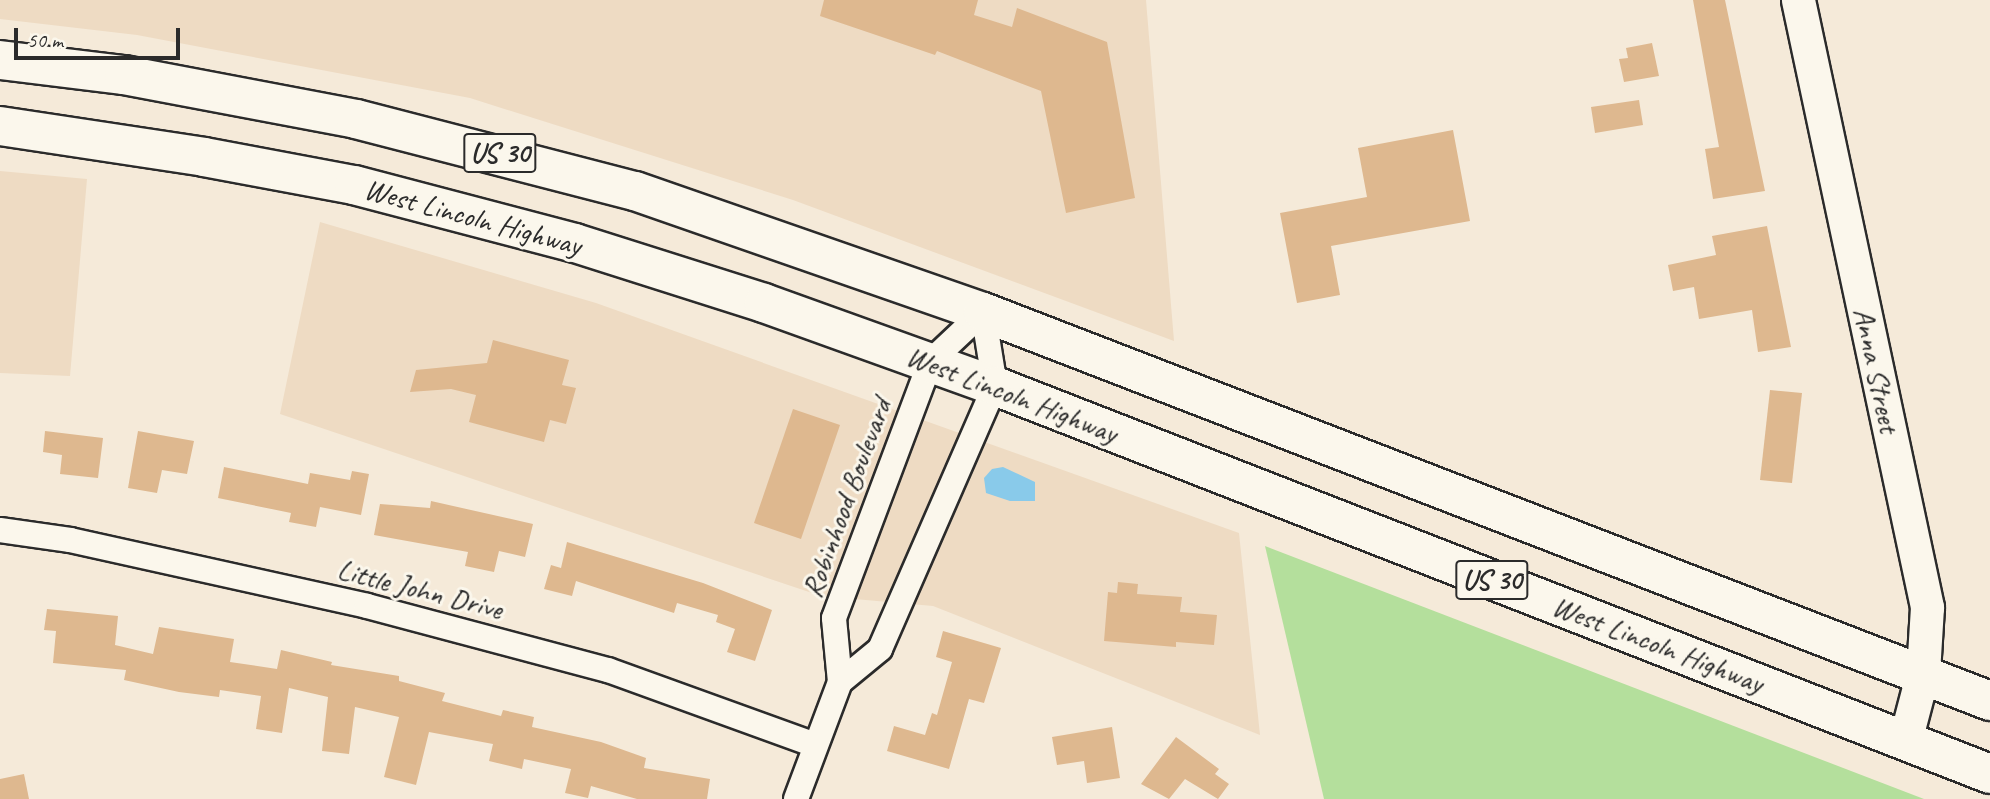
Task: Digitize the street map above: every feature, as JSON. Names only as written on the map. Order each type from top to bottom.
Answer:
[{"type":"main road","name":"US 30","points":[[0,60],[124,75],[280,103],[478,147],[722,220],[983,312],[1923,672],[1990,701]]},
{"type":"main road","name":"West Lincoln Highway","points":[[0,126],[204,156],[354,185],[575,243],[995,386],[1990,774]]},
{"type":"street","name":"Anna Street","points":[[1798,0],[1927,607],[1923,672],[1905,741]]},
{"type":"street","name":"Robinhood Boulevard","points":[[796,799],[840,682],[834,618],[930,362],[983,312]]},
{"type":"street","points":[[983,312],[995,386]]},
{"type":"street","name":"Robinhood Boulevard","points":[[840,682],[880,649],[995,386]]},
{"type":"street","name":"Little John Drive","points":[[0,530],[70,540],[381,610],[608,670],[815,745]]},
{"type":"shaded area","points":[[0,0],[1146,0],[1174,341],[793,200],[470,98],[137,35],[0,19]]},
{"type":"shaded area","points":[[0,171],[87,179],[70,376],[0,373]]},
{"type":"shaded area","points":[[320,222],[596,303],[1239,533],[1260,735],[933,606],[821,596],[280,414]]},
{"type":"green space","points":[[1265,546],[1924,799],[1324,799]]},
{"type":"water","points":[[1003,467],[1035,482],[1035,501],[1010,501],[986,493],[984,478],[992,469]]},
{"type":"building","points":[[824,0],[978,0],[974,15],[1012,27],[1017,8],[1107,42],[1135,198],[1066,213],[1041,91],[937,51],[935,55],[820,16]]},
{"type":"building","points":[[1693,0],[1725,0],[1765,191],[1713,199],[1705,149],[1719,147]]},
{"type":"building","points":[[1652,43],[1659,76],[1624,82],[1619,59],[1628,58],[1626,48]]},
{"type":"building","points":[[1639,100],[1643,125],[1595,133],[1591,107]]},
{"type":"building","points":[[1453,130],[1470,221],[1331,246],[1340,295],[1297,303],[1280,213],[1367,197],[1358,148]]},
{"type":"building","points":[[1767,226],[1791,347],[1758,352],[1752,310],[1699,319],[1694,287],[1673,291],[1668,265],[1716,255],[1712,236]]},
{"type":"building","points":[[493,340],[569,360],[562,385],[576,388],[566,424],[550,420],[544,442],[469,422],[476,395],[451,389],[410,392],[416,370],[487,363]]},
{"type":"building","points":[[1770,390],[1802,393],[1792,483],[1760,480]]},
{"type":"building","points":[[793,409],[840,425],[801,539],[754,523]]},
{"type":"building","points":[[45,431],[103,438],[98,478],[60,474],[62,455],[43,452]]},
{"type":"building","points":[[138,431],[194,441],[187,474],[162,470],[157,493],[128,488]]},
{"type":"building","points":[[224,467],[308,484],[310,473],[350,480],[352,471],[369,474],[361,515],[320,507],[316,527],[289,522],[291,513],[218,498]]},
{"type":"building","points":[[431,501],[533,524],[525,557],[499,551],[494,572],[465,566],[468,552],[374,535],[380,504],[430,508]]},
{"type":"building","points":[[567,542],[703,583],[772,610],[755,661],[727,652],[735,629],[716,622],[718,615],[677,603],[674,613],[576,581],[572,596],[544,589],[551,565],[561,568]]},
{"type":"building","points":[[1118,582],[1138,584],[1137,594],[1182,597],[1180,612],[1217,615],[1214,645],[1176,642],[1176,647],[1104,641],[1108,592],[1117,593]]},
{"type":"building","points":[[47,609],[118,616],[115,645],[153,654],[159,627],[234,639],[230,662],[277,669],[281,650],[332,662],[331,665],[399,676],[399,681],[445,693],[442,701],[501,716],[503,710],[534,717],[532,727],[601,742],[646,758],[644,768],[710,779],[707,799],[637,799],[591,786],[588,798],[565,793],[571,769],[524,759],[522,769],[489,761],[493,744],[429,732],[416,785],[384,777],[399,717],[355,707],[349,754],[322,751],[328,697],[289,688],[282,733],[256,729],[261,696],[220,690],[219,697],[179,692],[124,680],[126,670],[53,663],[56,631],[44,630]]},
{"type":"building","points":[[943,631],[1001,648],[984,703],[969,699],[949,769],[887,751],[894,726],[925,735],[932,713],[937,715],[952,662],[936,657]]},
{"type":"building","points":[[1112,727],[1120,778],[1087,783],[1084,761],[1057,765],[1052,737]]},
{"type":"building","points":[[1176,737],[1219,769],[1215,774],[1229,784],[1218,799],[1185,779],[1169,799],[1141,784]]},
{"type":"building","points":[[24,774],[29,799],[0,799],[0,779]]}]
